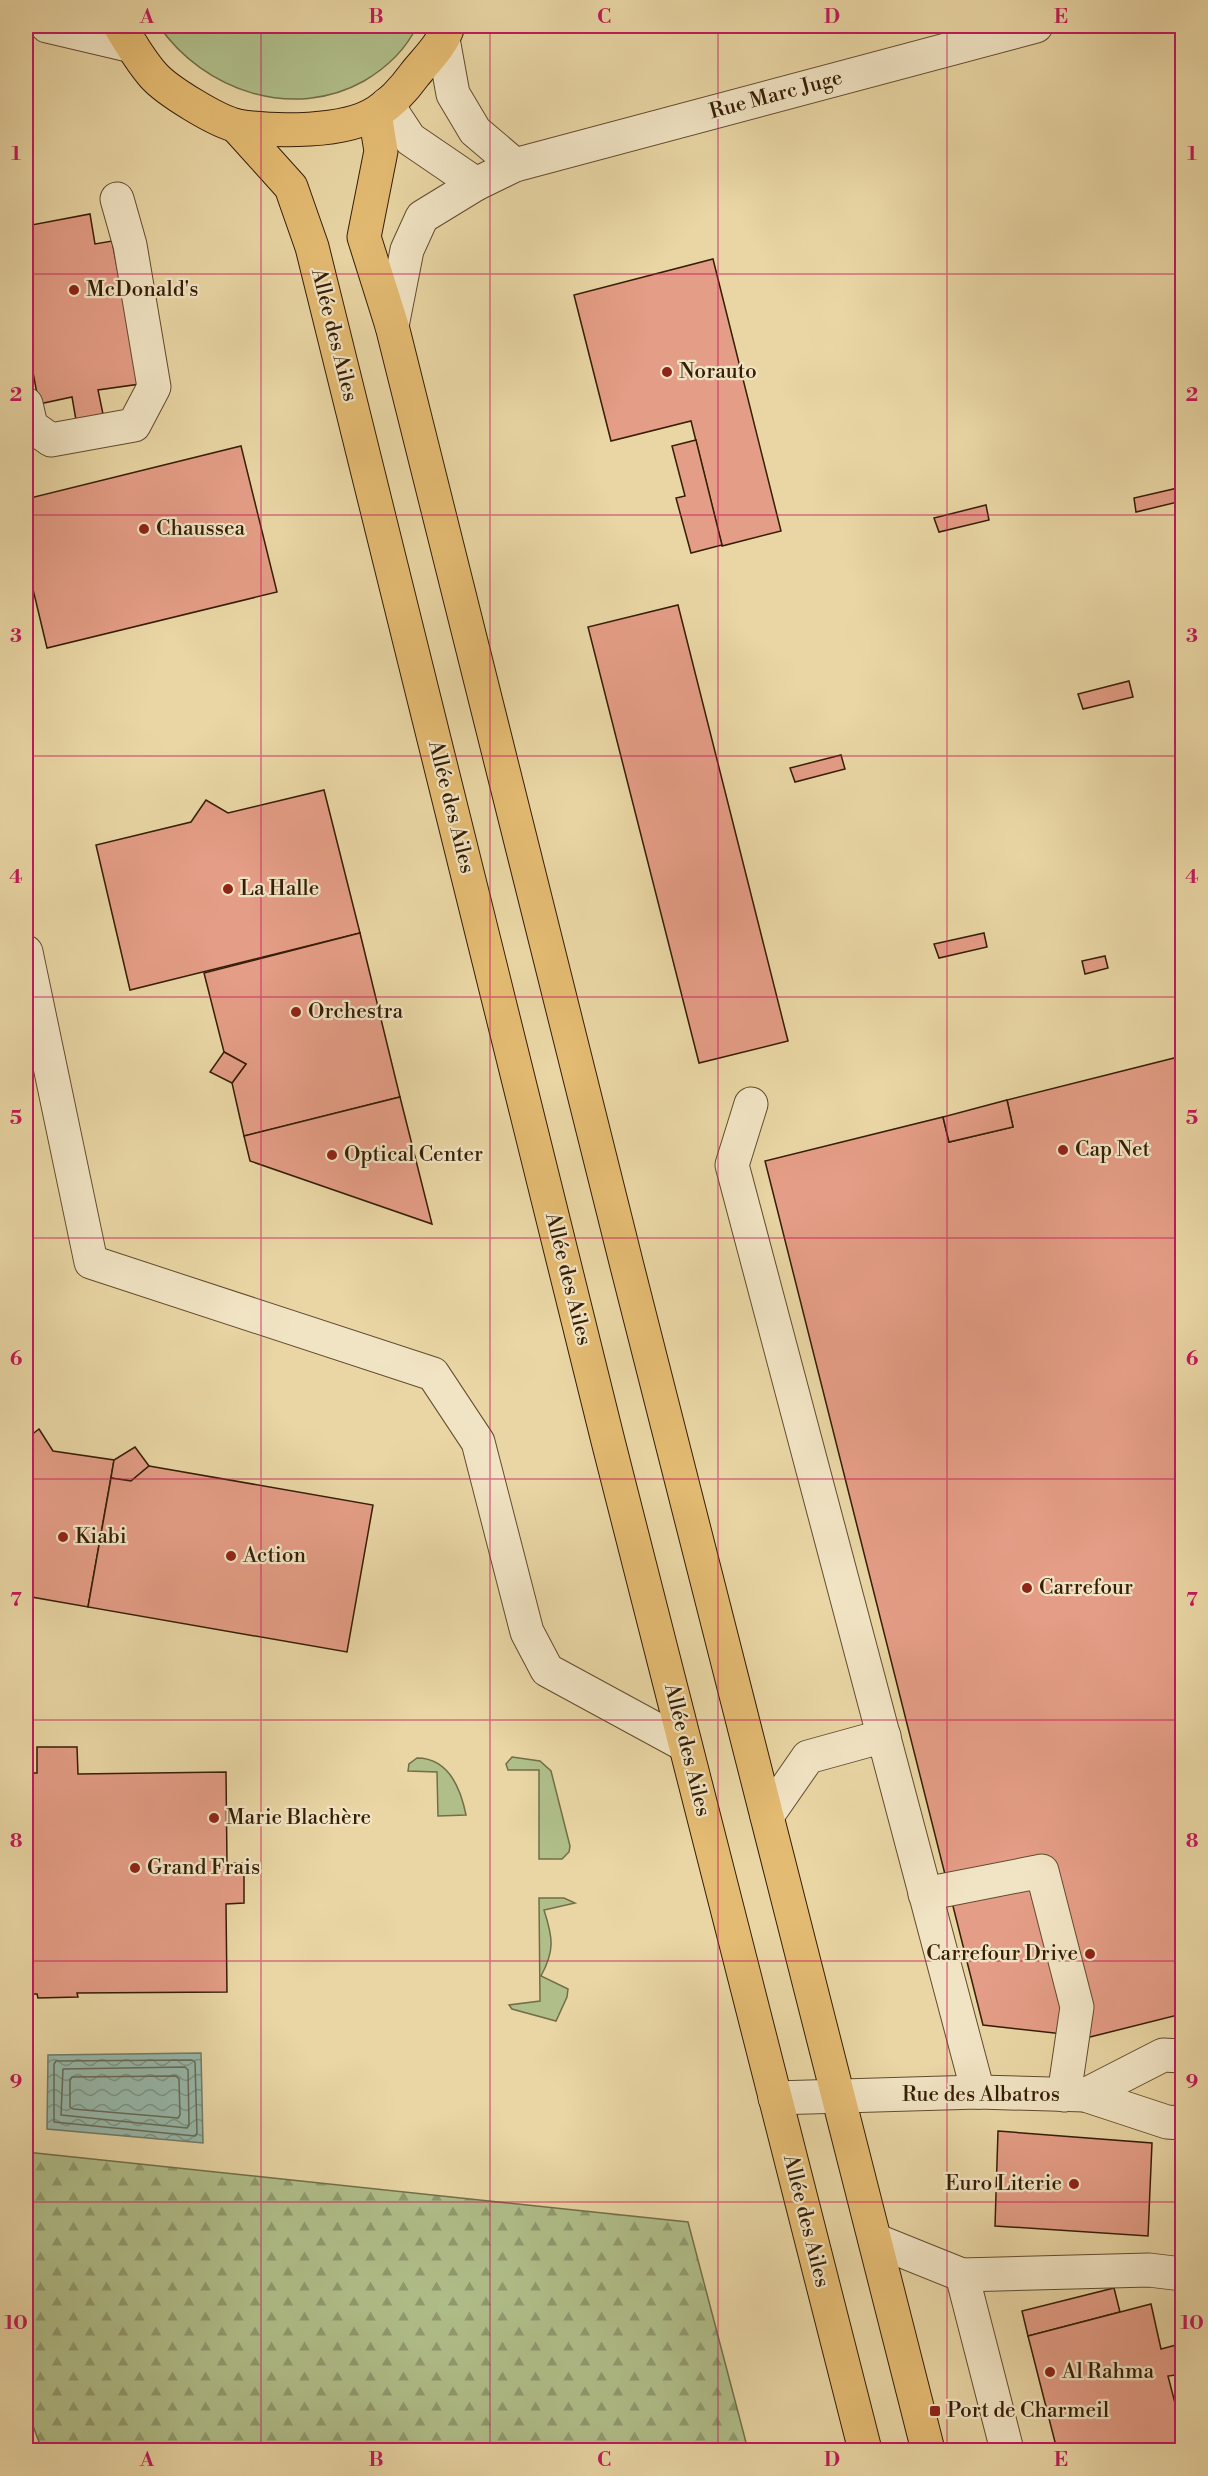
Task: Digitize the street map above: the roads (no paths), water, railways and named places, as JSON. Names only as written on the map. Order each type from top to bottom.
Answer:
[{"type":"main road","points":[[126,36],[154,76],[190,103],[236,126],[294,130],[349,124],[381,109],[398,96],[448,31]]},
{"type":"main road","points":[[381,109],[381,151],[364,237],[392,326],[928,2451]]},
{"type":"main road","name":"Allée des Ailes","points":[[236,126],[291,187],[312,247],[685,1745],[865,2451]]},
{"type":"street","points":[[47,26],[126,36]]},
{"type":"street","name":"Rue Marc Juge","points":[[392,326],[407,250],[422,217],[476,184],[515,165],[1036,26]]},
{"type":"street","points":[[448,31],[453,94],[475,130],[515,165]]},
{"type":"street","points":[[381,109],[410,139],[476,184]]},
{"type":"street","points":[[26,404],[31,426],[51,440],[134,425],[154,387],[130,245],[117,199]]},
{"type":"street","points":[[26,952],[91,1262],[434,1374],[478,1442],[527,1632],[547,1670],[685,1745]]},
{"type":"street","points":[[751,1104],[732,1166],[978,2092]]},
{"type":"street","points":[[767,1816],[808,1757],[884,1736]]},
{"type":"street","points":[[926,1894],[1042,1871],[1077,2007],[1074,2095],[1163,2055],[1182,2056]]},
{"type":"street","name":"Rue des Albatros","points":[[775,2098],[978,2092],[1074,2095],[1167,2122],[1182,2123]]},
{"type":"street","points":[[875,2240],[962,2275],[1149,2270],[1182,2274]]},
{"type":"street","points":[[962,2275],[1007,2451]]},
{"type":"water","points":[[201,2053],[203,2143],[47,2129],[48,2055]]},
{"type":"place","name":"McDonald's","points":[[74,290]]},
{"type":"place","name":"Norauto","points":[[667,372]]},
{"type":"place","name":"Chaussea","points":[[144,529]]},
{"type":"place","name":"La Halle","points":[[228,889]]},
{"type":"place","name":"Orchestra","points":[[296,1012]]},
{"type":"place","name":"Cap Net","points":[[1063,1150]]},
{"type":"place","name":"Optical Center","points":[[332,1155]]},
{"type":"place","name":"Kiabi","points":[[63,1537]]},
{"type":"place","name":"Action","points":[[231,1556]]},
{"type":"place","name":"Carrefour","points":[[1027,1588]]},
{"type":"place","name":"Marie Blachère","points":[[214,1818]]},
{"type":"place","name":"Grand Frais","points":[[135,1868]]},
{"type":"place","name":"Carrefour Drive","points":[[1090,1954]]},
{"type":"place","name":"Euro Literie","points":[[1074,2184]]},
{"type":"place","name":"Al Rahma","points":[[1050,2372]]},
{"type":"place","name":"Port de Charmeil","points":[[935,2411]]}]
